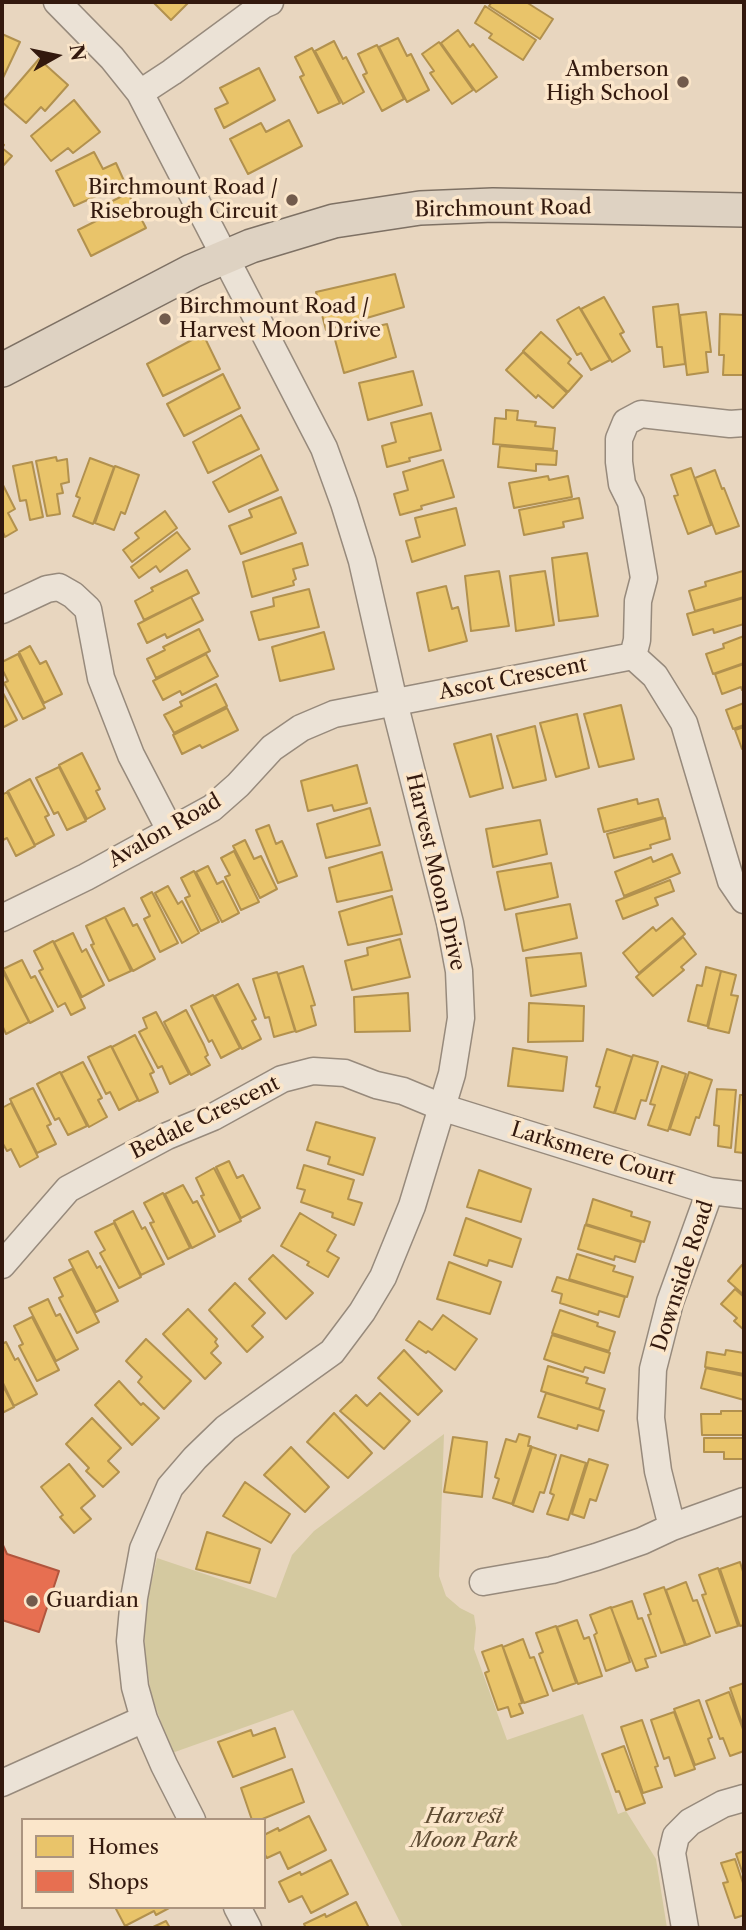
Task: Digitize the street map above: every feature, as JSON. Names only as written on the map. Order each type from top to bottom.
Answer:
[{"type":"main road","name":"Birchmount Road","points":[[2,370],[156,289],[225,257],[251,246],[334,221],[428,207],[494,205],[744,210]]},
{"type":"street","name":"Harvest Moon Drive","points":[[57,2],[112,58],[139,93],[328,459],[362,561],[394,702],[450,923],[459,971],[461,1018],[444,1108],[412,1206],[383,1277],[362,1312],[332,1352],[226,1428],[195,1458],[170,1487],[143,1549],[130,1641],[135,1687],[144,1719],[163,1765],[191,1818]]},
{"type":"street","points":[[139,93],[270,2]]},
{"type":"street","points":[[744,423],[730,424],[641,414],[626,422],[619,439],[622,484],[631,502],[644,578],[638,601],[637,640],[633,656],[655,676],[684,723],[731,881],[744,900]]},
{"type":"street","points":[[2,610],[47,589],[59,587],[88,609],[101,678],[131,755],[170,830]]},
{"type":"street","name":"Ascot Crescent","points":[[394,702],[633,656]]},
{"type":"street","name":"Avalon Road","points":[[2,918],[86,877],[212,808],[238,785],[272,748],[301,728],[334,713],[394,702]]},
{"type":"street","name":"Bedale Crescent","points":[[2,1265],[68,1189],[167,1136],[213,1117],[282,1079],[313,1071],[345,1073],[444,1108]]},
{"type":"street","name":"Larksmere Court","points":[[444,1108],[710,1191],[744,1195]]},
{"type":"street","name":"Downside Road","points":[[671,1527],[658,1472],[651,1418],[653,1369],[670,1302],[710,1191]]},
{"type":"street","points":[[482,1583],[552,1570],[596,1557],[744,1501]]},
{"type":"street","points":[[2,1783],[144,1719]]},
{"type":"street","points":[[685,1928],[672,1853],[676,1836],[690,1822],[723,1804],[744,1798]]},
{"type":"street","points":[[238,1909],[248,1928]]},
{"type":"green space","name":"Harvest Moon Park","points":[[444,1434],[439,1576],[446,1596],[474,1615],[474,1649],[507,1740],[583,1714],[618,1814],[626,1811],[656,1859],[667,1928],[403,1928],[293,1710],[172,1753],[151,1694],[145,1652],[147,1602],[157,1558],[276,1598],[292,1555],[314,1531]]},
{"type":"building: Homes","points":[[153,2],[189,2],[171,20]]},
{"type":"building: Homes","points":[[492,2],[526,2],[553,19],[540,39],[489,6]]},
{"type":"building: Homes","points":[[485,6],[536,40],[523,60],[489,38],[492,34],[475,23]]},
{"type":"building: Homes","points":[[458,30],[470,47],[473,44],[497,77],[476,92],[441,43]]},
{"type":"building: Homes","points":[[2,34],[20,42],[2,80]]},
{"type":"building: Homes","points":[[398,38],[407,56],[411,54],[429,90],[407,102],[379,47]]},
{"type":"building: Homes","points":[[334,41],[343,59],[346,57],[364,92],[343,104],[315,51]]},
{"type":"building: Homes","points":[[439,42],[473,90],[452,104],[430,73],[434,71],[422,54]]},
{"type":"building: Homes","points":[[377,45],[404,99],[382,111],[363,75],[367,73],[358,54]]},
{"type":"building: Homes","points":[[312,48],[340,103],[318,113],[300,77],[304,75],[295,57]]},
{"type":"building: Homes","points":[[39,59],[68,85],[45,111],[41,107],[26,123],[2,102]]},
{"type":"building: Homes","points":[[259,68],[275,100],[224,128],[215,109],[228,103],[220,88]]},
{"type":"building: Homes","points":[[74,100],[100,132],[73,153],[68,148],[51,161],[31,136]]},
{"type":"building: Homes","points":[[289,120],[302,146],[248,174],[230,139],[261,123],[266,132]]},
{"type":"building: Homes","points":[[2,148],[12,156],[2,167]]},
{"type":"building: Homes","points":[[94,152],[103,169],[116,163],[125,183],[74,206],[56,171]]},
{"type":"building: Homes","points":[[128,193],[146,228],[91,256],[78,230],[102,218],[97,209]]},
{"type":"building: Homes","points":[[395,274],[404,307],[326,330],[316,292]]},
{"type":"building: Homes","points":[[604,297],[624,332],[620,334],[630,351],[612,362],[581,309]]},
{"type":"building: Homes","points":[[678,304],[685,364],[664,367],[662,347],[657,347],[653,307]]},
{"type":"building: Homes","points":[[579,307],[610,360],[591,370],[581,353],[577,355],[557,320]]},
{"type":"building: Homes","points":[[706,312],[711,352],[706,352],[708,372],[687,375],[680,315]]},
{"type":"building: Homes","points":[[720,314],[744,315],[744,375],[723,375],[724,355],[719,355]]},
{"type":"building: Homes","points":[[387,324],[396,357],[344,373],[334,336]]},
{"type":"building: Homes","points":[[541,332],[571,359],[568,363],[582,376],[568,392],[523,351]]},
{"type":"building: Homes","points":[[203,334],[220,369],[163,396],[147,364]]},
{"type":"building: Homes","points":[[523,352],[567,393],[553,408],[538,395],[536,398],[506,370]]},
{"type":"building: Homes","points":[[413,371],[422,405],[368,420],[359,383]]},
{"type":"building: Homes","points":[[223,374],[240,408],[184,436],[167,404]]},
{"type":"building: Homes","points":[[506,410],[518,411],[517,420],[536,422],[535,426],[555,428],[553,449],[493,444],[495,418],[506,419]]},
{"type":"building: Homes","points":[[431,413],[441,450],[387,467],[382,446],[396,442],[391,423]]},
{"type":"building: Homes","points":[[241,415],[259,449],[208,473],[193,442]]},
{"type":"building: Homes","points":[[500,446],[557,451],[556,465],[536,464],[536,471],[498,467]]},
{"type":"building: Homes","points":[[261,455],[278,490],[229,512],[213,482]]},
{"type":"building: Homes","points":[[56,457],[57,461],[67,459],[69,482],[61,484],[63,493],[57,494],[60,514],[47,516],[36,461]]},
{"type":"building: Homes","points":[[90,458],[114,467],[93,524],[73,516],[80,498],[76,496]]},
{"type":"building: Homes","points":[[443,460],[454,497],[400,515],[394,494],[408,490],[403,472]]},
{"type":"building: Homes","points":[[32,462],[43,517],[30,520],[26,500],[20,501],[13,466]]},
{"type":"building: Homes","points":[[115,466],[139,475],[125,514],[121,512],[114,530],[95,523]]},
{"type":"building: Homes","points":[[691,468],[711,525],[688,534],[674,496],[678,495],[671,475]]},
{"type":"building: Homes","points":[[715,470],[739,526],[716,534],[695,478]]},
{"type":"building: Homes","points":[[548,476],[549,480],[568,476],[572,497],[514,508],[509,483]]},
{"type":"building: Homes","points":[[2,483],[15,509],[8,513],[17,530],[5,537],[2,530]]},
{"type":"building: Homes","points":[[281,497],[296,533],[241,554],[229,526],[252,517],[249,510]]},
{"type":"building: Homes","points":[[579,498],[583,518],[563,522],[564,527],[524,535],[519,510]]},
{"type":"building: Homes","points":[[456,508],[465,545],[412,562],[406,541],[420,537],[415,518]]},
{"type":"building: Homes","points":[[165,511],[177,528],[132,562],[123,550],[139,538],[135,533]]},
{"type":"building: Homes","points":[[177,532],[190,549],[160,572],[156,566],[139,578],[131,567]]},
{"type":"building: Homes","points":[[302,543],[308,565],[293,569],[296,579],[293,581],[294,585],[252,597],[243,562]]},
{"type":"building: Homes","points":[[587,553],[598,616],[559,621],[552,558]]},
{"type":"building: Homes","points":[[187,570],[199,593],[144,620],[135,601],[153,591],[151,588]]},
{"type":"building: Homes","points":[[499,571],[509,626],[471,631],[465,576]]},
{"type":"building: Homes","points":[[545,571],[554,625],[516,631],[510,576]]},
{"type":"building: Homes","points":[[743,571],[744,597],[695,611],[689,591],[706,586],[705,582]]},
{"type":"building: Homes","points":[[446,586],[452,609],[458,607],[467,641],[429,651],[417,593]]},
{"type":"building: Homes","points":[[309,589],[319,627],[259,640],[251,612],[274,606],[273,598]]},
{"type":"building: Homes","points":[[191,597],[203,620],[167,638],[165,634],[147,643],[138,624]]},
{"type":"building: Homes","points":[[744,598],[744,624],[714,633],[713,629],[693,635],[687,614]]},
{"type":"building: Homes","points":[[199,629],[210,651],[156,678],[147,659],[165,650],[163,647]]},
{"type":"building: Homes","points":[[324,632],[334,669],[280,681],[272,647]]},
{"type":"building: Homes","points":[[744,636],[744,663],[713,674],[706,654],[724,648],[723,644]]},
{"type":"building: Homes","points":[[30,646],[40,664],[46,661],[62,694],[44,703],[19,652]]},
{"type":"building: Homes","points":[[18,654],[45,708],[23,719],[4,683],[8,681],[2,669],[2,662]]},
{"type":"building: Homes","points":[[206,654],[218,676],[182,695],[180,691],[163,700],[153,681]]},
{"type":"building: Homes","points":[[744,664],[744,689],[741,687],[722,694],[715,674]]},
{"type":"building: Homes","points":[[216,684],[227,706],[174,733],[164,715],[182,706],[180,702]]},
{"type":"building: Homes","points":[[2,691],[17,720],[2,728]]},
{"type":"building: Homes","points":[[744,703],[744,725],[733,729],[726,710]]},
{"type":"building: Homes","points":[[621,705],[634,759],[599,767],[584,714]]},
{"type":"building: Homes","points":[[227,708],[238,730],[202,748],[200,745],[182,754],[173,735]]},
{"type":"building: Homes","points":[[577,714],[589,768],[556,777],[540,723]]},
{"type":"building: Homes","points":[[535,726],[546,780],[513,788],[497,736]]},
{"type":"building: Homes","points":[[744,727],[744,749],[742,749],[735,730]]},
{"type":"building: Homes","points":[[491,734],[503,788],[470,797],[454,744]]},
{"type":"building: Homes","points":[[82,753],[100,789],[96,791],[105,809],[87,819],[59,765]]},
{"type":"building: Homes","points":[[357,765],[367,803],[334,811],[332,805],[308,811],[301,781]]},
{"type":"building: Homes","points":[[59,767],[86,821],[67,830],[58,812],[54,814],[36,778]]},
{"type":"building: Homes","points":[[30,779],[49,815],[45,817],[54,835],[35,845],[8,791]]},
{"type":"building: Homes","points":[[7,792],[35,846],[16,856],[7,838],[3,840],[2,837],[2,795]]},
{"type":"building: Homes","points":[[637,799],[638,804],[658,799],[663,817],[604,832],[598,809]]},
{"type":"building: Homes","points":[[370,808],[380,845],[326,858],[317,824]]},
{"type":"building: Homes","points":[[665,818],[670,839],[650,845],[651,848],[614,858],[607,834]]},
{"type":"building: Homes","points":[[540,820],[547,854],[493,867],[486,829]]},
{"type":"building: Homes","points":[[269,825],[276,844],[282,841],[297,876],[278,883],[256,830]]},
{"type":"building: Homes","points":[[245,840],[254,859],[261,856],[277,889],[260,898],[233,846]]},
{"type":"building: Homes","points":[[234,851],[259,902],[241,910],[225,877],[230,875],[221,858]]},
{"type":"building: Homes","points":[[382,852],[392,890],[337,902],[329,868]]},
{"type":"building: Homes","points":[[672,854],[680,873],[624,896],[615,872],[651,857],[653,862]]},
{"type":"building: Homes","points":[[551,863],[558,897],[505,910],[497,872]]},
{"type":"building: Homes","points":[[208,866],[217,884],[223,881],[239,913],[222,922],[196,872]]},
{"type":"building: Homes","points":[[194,871],[219,922],[201,931],[185,898],[190,896],[181,878]]},
{"type":"building: Homes","points":[[670,880],[674,891],[655,898],[658,905],[623,919],[616,901]]},
{"type":"building: Homes","points":[[168,886],[178,904],[182,901],[199,933],[182,943],[155,893]]},
{"type":"building: Homes","points":[[152,892],[178,943],[160,952],[144,919],[150,916],[141,898]]},
{"type":"building: Homes","points":[[392,896],[402,934],[348,945],[339,912]]},
{"type":"building: Homes","points":[[570,904],[577,938],[523,951],[516,914]]},
{"type":"building: Homes","points":[[124,908],[133,926],[137,924],[155,959],[133,971],[105,917]]},
{"type":"building: Homes","points":[[105,917],[131,971],[109,981],[91,945],[94,944],[86,926]]},
{"type":"building: Homes","points":[[672,918],[685,934],[639,973],[623,953],[653,927],[656,931]]},
{"type":"building: Homes","points":[[73,933],[82,952],[86,949],[104,985],[82,997],[54,942]]},
{"type":"building: Homes","points":[[683,937],[696,954],[681,967],[684,970],[653,996],[636,977]]},
{"type":"building: Homes","points":[[400,939],[410,977],[352,990],[345,961],[368,955],[367,948]]},
{"type":"building: Homes","points":[[53,941],[85,1008],[71,1015],[65,1003],[58,1007],[39,971],[43,969],[34,951]]},
{"type":"building: Homes","points":[[581,953],[586,986],[531,996],[526,958]]},
{"type":"building: Homes","points":[[22,960],[31,978],[35,976],[53,1011],[30,1023],[3,969]]},
{"type":"building: Homes","points":[[303,966],[315,1005],[311,1006],[316,1025],[296,1032],[278,974]]},
{"type":"building: Homes","points":[[706,967],[721,971],[707,1026],[688,1021],[697,985],[702,986]]},
{"type":"building: Homes","points":[[2,970],[29,1022],[6,1034],[2,1025]]},
{"type":"building: Homes","points":[[721,971],[736,975],[731,995],[738,996],[729,1033],[708,1028]]},
{"type":"building: Homes","points":[[277,972],[295,1031],[274,1037],[269,1017],[265,1018],[253,979]]},
{"type":"building: Homes","points":[[238,984],[256,1019],[252,1021],[261,1039],[242,1049],[215,996]]},
{"type":"building: Homes","points":[[408,993],[410,1031],[355,1032],[354,997]]},
{"type":"building: Homes","points":[[213,995],[240,1048],[221,1058],[212,1040],[209,1042],[191,1006]]},
{"type":"building: Homes","points":[[529,1003],[584,1006],[583,1041],[528,1042]]},
{"type":"building: Homes","points":[[186,1010],[204,1045],[208,1055],[205,1057],[210,1065],[191,1075],[164,1022]]},
{"type":"building: Homes","points":[[156,1012],[189,1074],[170,1084],[162,1066],[158,1068],[139,1032],[147,1028],[143,1018]]},
{"type":"building: Homes","points":[[135,1035],[154,1072],[150,1074],[158,1092],[139,1101],[112,1047]]},
{"type":"building: Homes","points":[[111,1046],[138,1100],[119,1110],[110,1092],[106,1094],[88,1057]]},
{"type":"building: Homes","points":[[513,1048],[567,1057],[563,1091],[508,1086]]},
{"type":"building: Homes","points":[[607,1049],[632,1057],[614,1113],[594,1107],[600,1087],[596,1086]]},
{"type":"building: Homes","points":[[633,1055],[658,1062],[646,1101],[641,1100],[635,1119],[615,1113]]},
{"type":"building: Homes","points":[[83,1062],[102,1098],[98,1100],[107,1117],[89,1127],[61,1073]]},
{"type":"building: Homes","points":[[662,1066],[686,1074],[668,1131],[648,1125],[655,1105],[650,1104]]},
{"type":"building: Homes","points":[[60,1072],[87,1126],[68,1135],[59,1118],[55,1120],[37,1084]]},
{"type":"building: Homes","points":[[689,1072],[712,1080],[690,1135],[670,1129]]},
{"type":"building: Homes","points":[[33,1088],[51,1124],[47,1126],[56,1144],[37,1153],[10,1099]]},
{"type":"building: Homes","points":[[717,1089],[736,1090],[731,1148],[718,1146],[719,1126],[714,1125]]},
{"type":"building: Homes","points":[[740,1095],[744,1095],[744,1153],[735,1152]]},
{"type":"building: Homes","points":[[11,1103],[38,1157],[20,1167],[11,1149],[7,1151],[2,1142],[2,1108]]},
{"type":"building: Homes","points":[[316,1122],[375,1138],[363,1175],[328,1164],[330,1157],[307,1150]]},
{"type":"building: Homes","points":[[229,1161],[237,1178],[243,1175],[260,1208],[241,1218],[216,1167]]},
{"type":"building: Homes","points":[[304,1165],[354,1180],[348,1199],[362,1203],[354,1225],[332,1217],[333,1213],[301,1202],[305,1190],[297,1188]]},
{"type":"building: Homes","points":[[214,1168],[241,1221],[219,1232],[201,1196],[204,1195],[196,1178]]},
{"type":"building: Homes","points":[[479,1170],[531,1189],[521,1222],[467,1207]]},
{"type":"building: Homes","points":[[183,1185],[193,1203],[197,1201],[215,1236],[192,1248],[165,1194]]},
{"type":"building: Homes","points":[[163,1193],[190,1248],[168,1259],[150,1223],[154,1222],[144,1203]]},
{"type":"building: Homes","points":[[593,1199],[632,1212],[631,1216],[650,1222],[644,1242],[586,1224]]},
{"type":"building: Homes","points":[[133,1211],[142,1229],[145,1227],[164,1264],[141,1275],[114,1221]]},
{"type":"building: Homes","points":[[300,1213],[336,1235],[327,1251],[339,1258],[328,1277],[281,1246]]},
{"type":"building: Homes","points":[[466,1218],[521,1239],[512,1267],[489,1260],[487,1266],[454,1255]]},
{"type":"building: Homes","points":[[114,1223],[141,1277],[119,1288],[100,1253],[105,1250],[95,1232]]},
{"type":"building: Homes","points":[[585,1225],[641,1242],[635,1262],[615,1256],[614,1260],[578,1249]]},
{"type":"building: Homes","points":[[88,1251],[97,1268],[100,1266],[118,1301],[96,1312],[69,1260]]},
{"type":"building: Homes","points":[[577,1254],[615,1266],[613,1271],[633,1277],[627,1297],[569,1279]]},
{"type":"building: Homes","points":[[273,1255],[313,1293],[286,1319],[249,1279]]},
{"type":"building: Homes","points":[[449,1262],[501,1282],[490,1314],[437,1299]]},
{"type":"building: Homes","points":[[742,1265],[744,1268],[744,1295],[728,1281]]},
{"type":"building: Homes","points":[[72,1269],[99,1322],[77,1333],[59,1298],[63,1296],[54,1278]]},
{"type":"building: Homes","points":[[557,1277],[625,1297],[619,1317],[599,1311],[598,1315],[560,1303],[562,1294],[552,1291]]},
{"type":"building: Homes","points":[[235,1283],[265,1313],[252,1326],[263,1337],[247,1352],[209,1310]]},
{"type":"building: Homes","points":[[735,1289],[744,1297],[744,1330],[734,1321],[737,1318],[721,1304]]},
{"type":"building: Homes","points":[[48,1299],[56,1316],[60,1314],[78,1349],[56,1361],[29,1308]]},
{"type":"building: Homes","points":[[188,1309],[217,1339],[215,1342],[218,1346],[211,1353],[221,1363],[205,1379],[163,1334]]},
{"type":"building: Homes","points":[[560,1310],[615,1332],[609,1351],[552,1333]]},
{"type":"building: Homes","points":[[443,1315],[477,1339],[455,1370],[428,1351],[426,1353],[406,1340],[419,1321],[432,1330]]},
{"type":"building: Homes","points":[[32,1317],[59,1370],[37,1381],[19,1346],[23,1344],[14,1326]]},
{"type":"building: Homes","points":[[552,1335],[610,1353],[604,1373],[585,1367],[583,1372],[544,1359]]},
{"type":"building: Homes","points":[[146,1339],[191,1381],[164,1409],[138,1382],[142,1377],[126,1361]]},
{"type":"building: Homes","points":[[6,1342],[15,1360],[18,1358],[37,1394],[14,1406],[2,1381],[2,1344]]},
{"type":"building: Homes","points":[[404,1350],[442,1391],[418,1415],[378,1378]]},
{"type":"building: Homes","points":[[726,1350],[744,1353],[744,1374],[705,1367],[707,1352],[725,1355]]},
{"type":"building: Homes","points":[[548,1366],[588,1378],[586,1383],[605,1389],[599,1409],[541,1391]]},
{"type":"building: Homes","points":[[706,1368],[744,1376],[744,1400],[701,1388]]},
{"type":"building: Homes","points":[[119,1381],[141,1405],[143,1403],[159,1418],[132,1445],[95,1405]]},
{"type":"building: Homes","points":[[2,1384],[14,1407],[2,1413]]},
{"type":"building: Homes","points":[[380,1393],[410,1421],[384,1449],[340,1411],[356,1395],[367,1406]]},
{"type":"building: Homes","points":[[546,1393],[604,1411],[598,1431],[578,1425],[577,1429],[538,1417]]},
{"type":"building: Homes","points":[[721,1411],[744,1411],[744,1435],[702,1435],[701,1414],[721,1414]]},
{"type":"building: Homes","points":[[334,1413],[372,1453],[348,1478],[307,1442]]},
{"type":"building: Homes","points":[[92,1418],[121,1448],[108,1461],[119,1472],[103,1487],[86,1471],[89,1468],[66,1444]]},
{"type":"building: Homes","points":[[519,1434],[530,1437],[528,1446],[531,1446],[512,1504],[493,1498],[499,1479],[495,1477],[506,1439],[516,1442]]},
{"type":"building: Homes","points":[[453,1437],[487,1442],[482,1497],[444,1492]]},
{"type":"building: Homes","points":[[704,1438],[744,1438],[744,1459],[724,1459],[724,1452],[704,1452]]},
{"type":"building: Homes","points":[[291,1447],[329,1487],[305,1512],[264,1475]]},
{"type":"building: Homes","points":[[532,1447],[556,1455],[544,1493],[540,1492],[533,1512],[513,1505]]},
{"type":"building: Homes","points":[[561,1455],[586,1463],[568,1520],[547,1514],[554,1495],[550,1493]]},
{"type":"building: Homes","points":[[589,1459],[608,1465],[596,1501],[590,1499],[584,1518],[572,1514]]},
{"type":"building: Homes","points":[[69,1464],[95,1496],[81,1508],[91,1519],[74,1533],[41,1487]]},
{"type":"building: Homes","points":[[245,1482],[290,1514],[271,1543],[223,1516]]},
{"type":"building: Homes","points":[[207,1532],[260,1549],[250,1583],[196,1569]]},
{"type":"building: Homes","points":[[740,1562],[744,1575],[744,1625],[740,1626],[720,1569]]},
{"type":"building: Homes","points":[[718,1568],[738,1626],[716,1633],[702,1595],[706,1594],[699,1575]]},
{"type":"building: Homes","points":[[686,1582],[693,1601],[697,1600],[710,1636],[686,1645],[666,1590]]},
{"type":"building: Homes","points":[[664,1587],[685,1645],[661,1653],[644,1594]]},
{"type":"building: Homes","points":[[632,1601],[638,1619],[642,1618],[656,1656],[645,1659],[648,1667],[636,1671],[611,1608]]},
{"type":"building: Homes","points":[[611,1607],[630,1662],[606,1671],[590,1615]]},
{"type":"building: Homes","points":[[577,1620],[584,1639],[589,1637],[602,1676],[578,1684],[557,1627]]},
{"type":"building: Homes","points":[[556,1626],[576,1683],[553,1691],[539,1654],[543,1652],[536,1633]]},
{"type":"building: Homes","points":[[523,1639],[530,1658],[534,1657],[548,1695],[524,1703],[503,1647]]},
{"type":"building: Homes","points":[[502,1645],[522,1703],[519,1704],[523,1713],[511,1717],[508,1707],[498,1710],[485,1673],[489,1671],[482,1652]]},
{"type":"building: Homes","points":[[744,1683],[744,1729],[730,1688]]},
{"type":"building: Homes","points":[[729,1692],[744,1732],[744,1751],[730,1756],[723,1738],[720,1739],[706,1701]]},
{"type":"building: Homes","points":[[699,1700],[712,1737],[708,1739],[715,1758],[695,1765],[674,1709]]},
{"type":"building: Homes","points":[[674,1712],[695,1769],[675,1776],[669,1757],[664,1759],[651,1720]]},
{"type":"building: Homes","points":[[642,1720],[658,1766],[655,1767],[662,1787],[643,1793],[621,1727]]},
{"type":"building: Homes","points":[[275,1728],[285,1757],[233,1777],[218,1742],[251,1730],[253,1736]]},
{"type":"building: Homes","points":[[624,1746],[645,1803],[626,1810],[619,1791],[616,1792],[602,1754]]},
{"type":"building: Homes","points":[[292,1769],[304,1802],[265,1818],[251,1818],[241,1788]]},
{"type":"building: Homes","points":[[309,1816],[326,1850],[288,1869],[280,1852],[266,1856],[266,1834],[278,1828],[279,1831]]},
{"type":"building: Homes","points":[[744,1851],[744,1877],[736,1854]]},
{"type":"building: Homes","points":[[735,1859],[744,1886],[744,1915],[735,1918],[723,1883],[728,1882],[721,1863]]},
{"type":"building: Homes","points":[[331,1860],[348,1894],[311,1913],[302,1896],[289,1902],[279,1882],[300,1872],[301,1875]]},
{"type":"building: Homes","points":[[356,1902],[369,1928],[306,1928],[304,1924],[325,1914],[326,1917]]},
{"type":"building: Homes","points":[[116,1909],[167,1909],[156,1915],[154,1911],[125,1926]]},
{"type":"building: Homes","points":[[166,1921],[170,1928],[151,1928]]},
{"type":"building: Shops","points":[[2,1543],[7,1554],[59,1571],[39,1632],[2,1620]]},
{"type":"place","name":"Amberson High School","points":[[683,82]]},
{"type":"place","name":"Birchmount Road / Risebrough Circuit","points":[[292,200]]},
{"type":"place","name":"Birchmount Road / Harvest Moon Drive","points":[[165,319]]},
{"type":"place","name":"Guardian","points":[[32,1601]]}]
